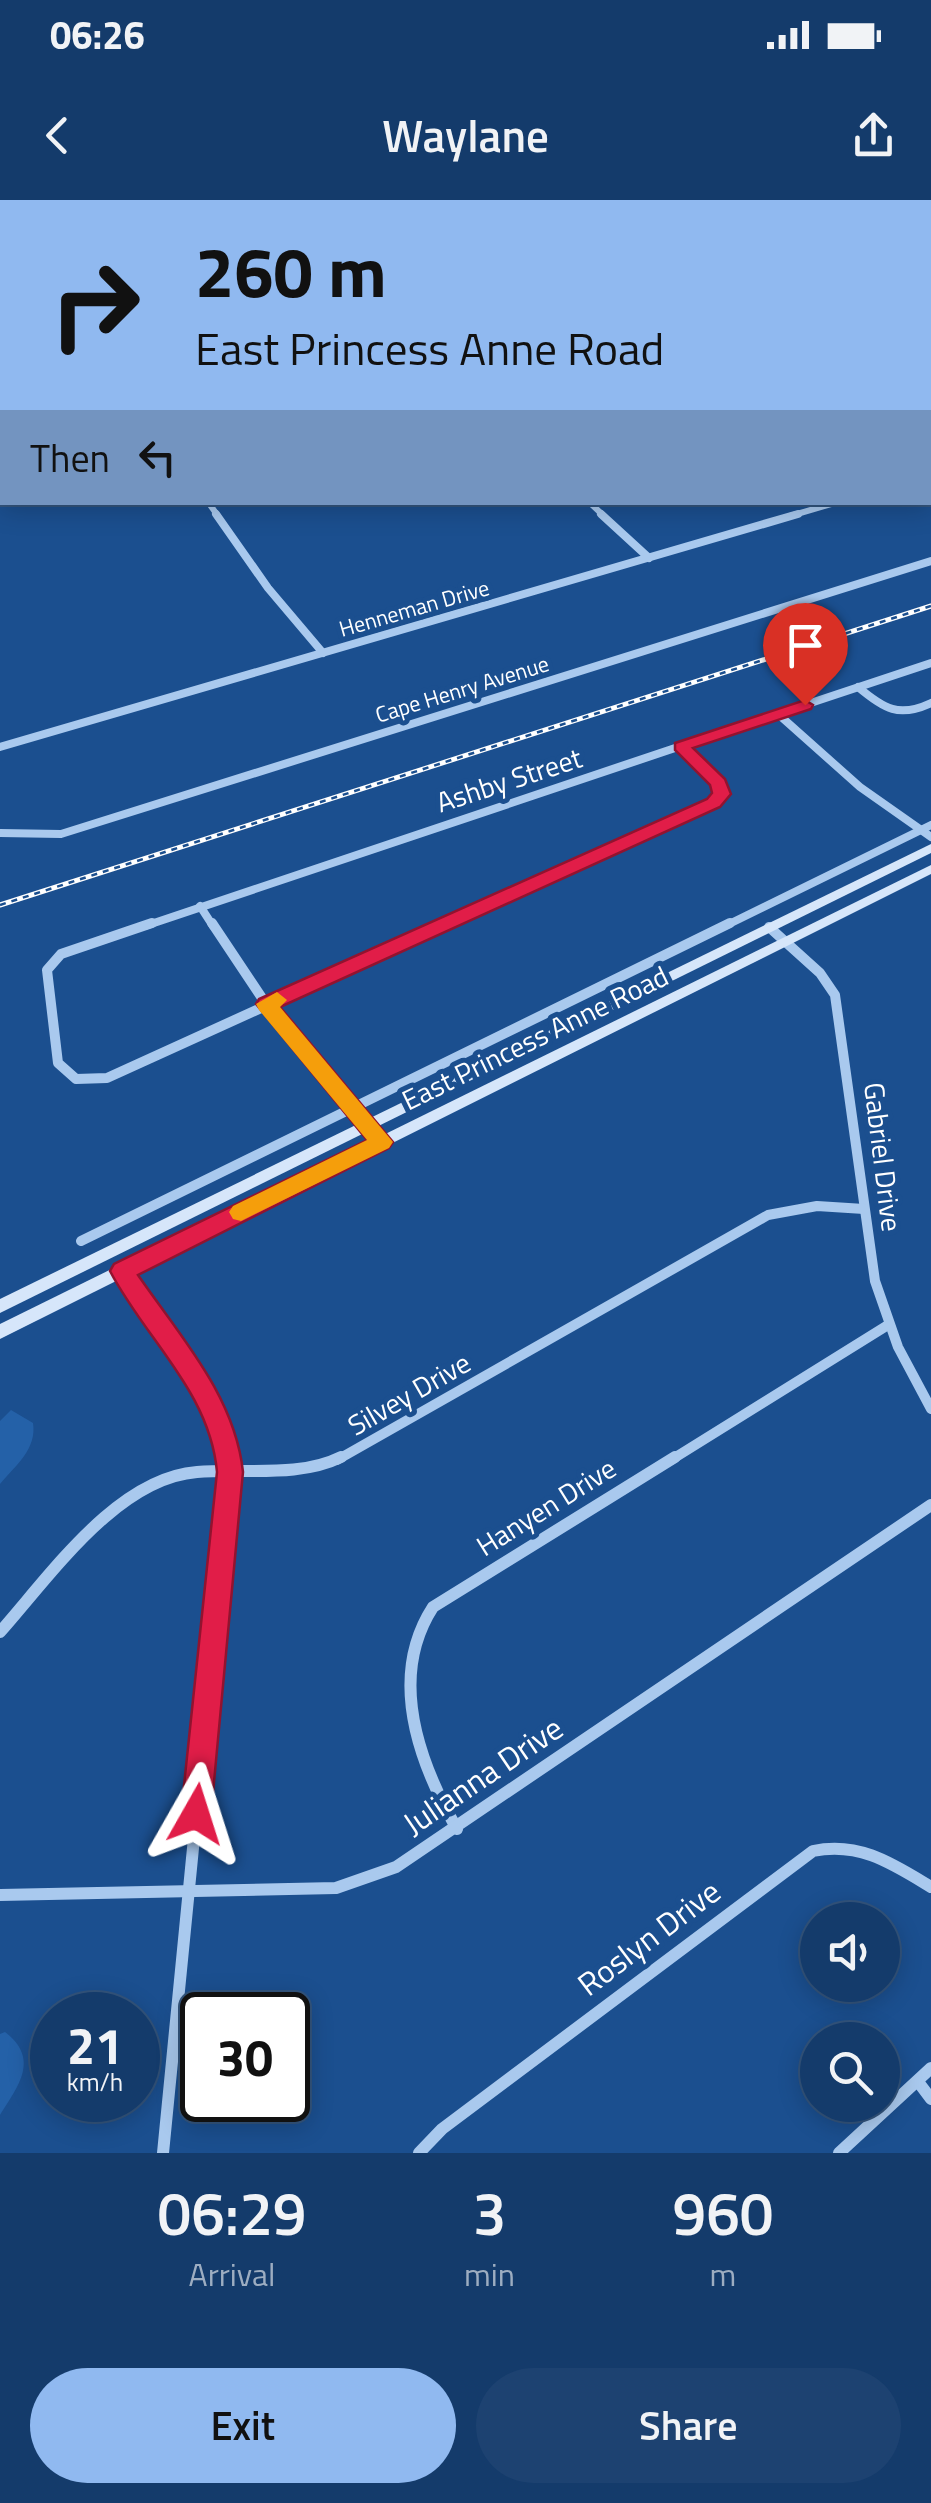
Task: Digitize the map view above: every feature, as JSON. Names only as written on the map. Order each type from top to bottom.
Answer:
[{"type":"main road","name":"East Princess Anne Road","points":[[0,1306],[931,848]]},
{"type":"main road","name":"East Princess Anne Road","points":[[0,1332],[931,869]]},
{"type":"street","points":[[210,505],[268,588],[322,653]]},
{"type":"street","points":[[591,505],[650,558]]},
{"type":"street","name":"Henneman Drive","points":[[0,748],[828,505]]},
{"type":"street","name":"Cape Henry Avenue","points":[[0,834],[48,835],[75,830],[931,561]]},
{"type":"street","name":"Ashby Street","points":[[266,1004],[107,1078],[86,1081],[67,1075],[58,1063],[47,970],[62,954],[101,940],[931,663]]},
{"type":"street","points":[[858,687],[884,709],[898,714],[931,703]]},
{"type":"street","points":[[778,714],[860,788],[926,828],[931,837]]},
{"type":"street","points":[[266,1004],[714,803],[722,794],[718,783],[681,746]]},
{"type":"street","points":[[80,1241],[926,828]]},
{"type":"street","points":[[200,906],[266,1004],[382,1142]]},
{"type":"street","name":"Gabriel Drive","points":[[769,928],[820,973],[835,995],[875,1281],[888,1325],[931,1408]]},
{"type":"street","name":"Silvey Drive","points":[[0,1632],[137,1490],[172,1474],[314,1467],[358,1450],[768,1216],[801,1207],[864,1209]]},
{"type":"street","points":[[122,1271],[212,1404],[227,1441],[230,1472],[163,2153]]},
{"type":"street","name":"Hanyen Drive","points":[[458,1829],[434,1789],[418,1746],[412,1650],[421,1620],[433,1607],[888,1325]]},
{"type":"street","name":"Julianna Drive","points":[[0,1895],[336,1888],[396,1867],[458,1829],[931,1505]]},
{"type":"street","name":"Roslyn Drive","points":[[420,2153],[442,2129],[812,1851],[832,1845],[867,1850],[931,1886]]},
{"type":"street","points":[[839,2153],[931,2068]]},
{"type":"street","points":[[919,2083],[931,2099]]},
{"type":"shaded area","points":[[11,1410],[33,1423],[32,1441],[0,1484],[0,1421]]},
{"type":"shaded area","points":[[5,2032],[16,2042],[24,2062],[19,2083],[0,2115],[0,2034]]},
{"type":"railway","points":[[0,905],[931,606]]},
{"type":"slow traffic","points":[[241,1212],[382,1142],[266,1004],[277,1000]]},
{"type":"route","points":[[196,1814],[230,1472],[227,1441],[212,1404],[122,1271],[382,1142],[266,1004],[714,803],[722,794],[721,788],[681,746],[805,705]]}]
